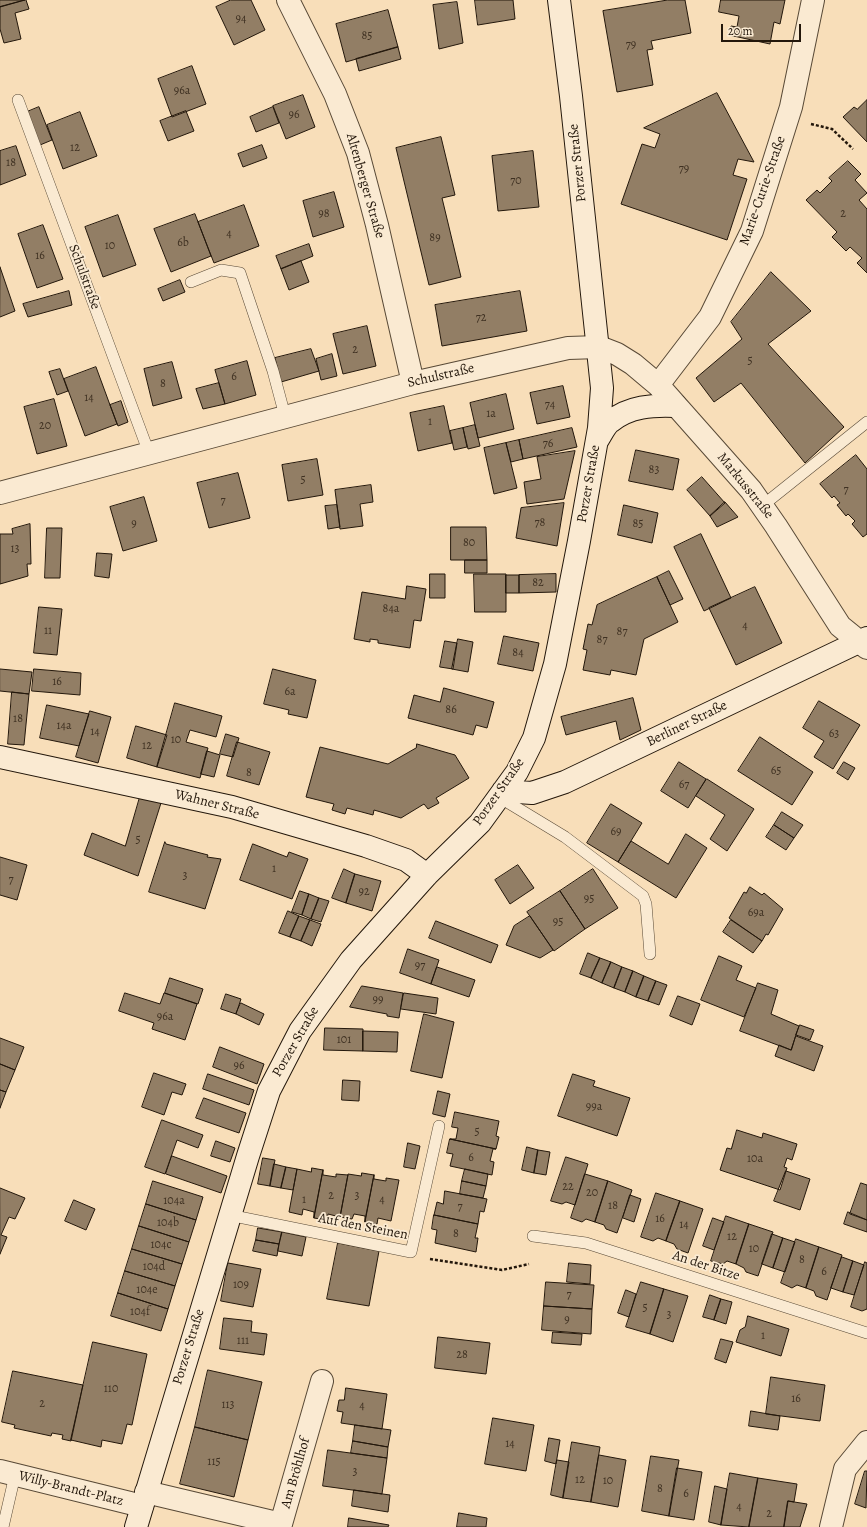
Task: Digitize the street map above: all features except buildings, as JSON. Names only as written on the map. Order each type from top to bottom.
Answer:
[{"type":"street","name":"Altenberger Straße","points":[[288,0],[335,94],[358,153],[377,225],[413,383]]},
{"type":"street","name":"Porzer Straße","points":[[136,1527],[229,1215],[269,1091],[300,1031],[351,960],[427,875],[480,823],[501,794],[516,772],[534,738],[546,700],[555,664],[597,442],[602,388],[599,347],[559,0]]},
{"type":"street","name":"Marie-Curie-Straße","points":[[658,385],[710,317],[752,232],[791,107],[813,0]]},
{"type":"street","name":"Schulstraße","points":[[0,493],[413,383],[561,350],[599,347]]},
{"type":"street","name":"Markusstraße","points":[[599,347],[617,354],[633,364],[658,385],[751,490],[840,626],[865,642]]},
{"type":"street","points":[[597,442],[609,422],[626,412],[643,406],[676,406]]},
{"type":"street","name":"Berliner Straße","points":[[501,794],[532,793],[566,782],[865,642]]},
{"type":"street","name":"Wahner Straße","points":[[0,757],[232,807],[318,831],[406,860],[427,875]]},
{"type":"street","name":"Am Bröhlhof","points":[[144,1499],[281,1524],[322,1381]]},
{"type":"street","points":[[831,1527],[845,1469],[867,1442]]},
{"type":"street","name":"Willy-Brandt-Platz","points":[[8,1473],[144,1499]]},
{"type":"lane","name":"Schulstraße","points":[[18,100],[149,453]]},
{"type":"lane","points":[[190,282],[221,270],[240,273],[273,371],[285,416]]},
{"type":"lane","points":[[762,506],[867,422]]},
{"type":"lane","points":[[501,794],[565,837],[643,896],[646,904],[650,954]]},
{"type":"lane","name":"Auf den Steinen","points":[[229,1215],[411,1252],[439,1126]]},
{"type":"lane","name":"An der Bitze","points":[[533,1236],[586,1243],[867,1333]]},
{"type":"lane","points":[[3,1527],[8,1473]]},
{"type":"path","points":[[787,119],[832,129],[854,149]]},
{"type":"path","points":[[438,1260],[502,1270],[529,1264]]}]
